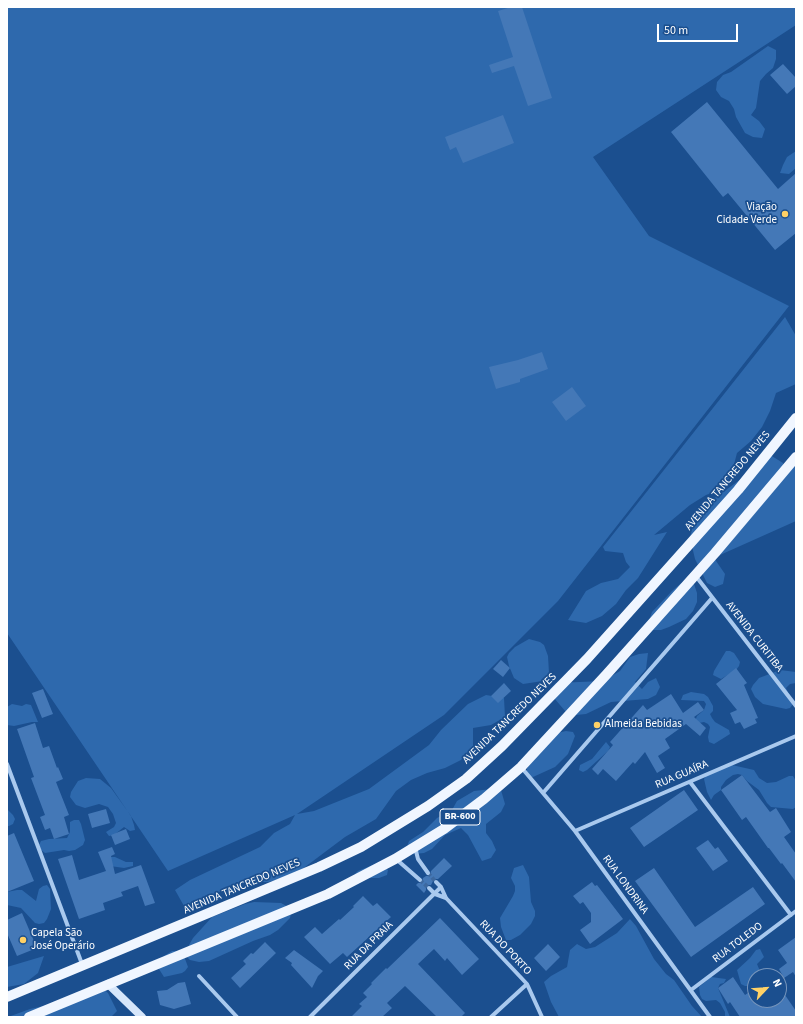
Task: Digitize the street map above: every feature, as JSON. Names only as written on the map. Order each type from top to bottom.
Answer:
[{"type":"main road","name":"AVENIDA TANCREDO NEVES","points":[[7,997],[319,867],[361,847],[428,806],[466,779],[502,746],[587,659],[738,490],[796,418]]},
{"type":"main road","name":"BR-600","points":[[29,1017],[328,894],[415,847],[484,799],[521,767],[606,675],[695,575],[796,457]]},
{"type":"street","name":"AVENIDA CURITIBA","points":[[695,575],[796,706]]},
{"type":"street","points":[[543,793],[712,598]]},
{"type":"street","name":"RUA GUAÍRA","points":[[575,831],[796,736]]},
{"type":"street","points":[[7,764],[83,966]]},
{"type":"street","name":"RUA LONDRINA","points":[[521,767],[575,831],[710,1017]]},
{"type":"street","points":[[690,782],[791,915]]},
{"type":"street","points":[[415,847],[418,859],[428,873]]},
{"type":"street","points":[[395,859],[420,880]]},
{"type":"street","name":"RUA DO PORTO","points":[[436,882],[441,887],[446,898],[526,984],[542,1017]]},
{"type":"street","name":"RUA DA PRAIA","points":[[310,1017],[441,887]]},
{"type":"street","points":[[429,888],[434,894]]},
{"type":"street","name":"RUA DO PORTO","points":[[434,894],[446,898]]},
{"type":"street","name":"RUA TOLEDO","points":[[691,990],[796,911]]},
{"type":"street","points":[[199,976],[237,1017]]},
{"type":"street","points":[[108,984],[142,1017]]},
{"type":"street","points":[[491,1017],[526,984]]},
{"type":"shaded area","points":[[7,7],[796,7],[796,25],[593,157],[649,236],[789,306],[558,601],[444,715],[297,814],[314,811],[369,789],[429,745],[441,730],[468,704],[486,695],[504,698],[505,717],[491,725],[473,728],[473,746],[461,760],[445,768],[427,773],[411,780],[396,791],[376,819],[345,837],[301,870],[285,878],[268,882],[233,884],[202,902],[184,906],[175,890],[190,880],[260,847],[274,833],[290,824],[295,815],[168,871],[7,633]]},
{"type":"shaded area","points":[[768,46],[776,50],[776,59],[773,68],[760,81],[756,108],[751,115],[759,121],[765,129],[762,138],[753,137],[745,133],[729,101],[721,97],[716,90],[717,82],[723,75],[731,72]]},
{"type":"shaded area","points":[[796,151],[796,168],[789,174],[780,173],[787,157]]},
{"type":"shaded area","points":[[785,317],[796,336],[796,384],[776,393],[770,411],[762,427],[751,441],[737,453],[732,472],[723,489],[706,495],[690,505],[654,535],[667,532],[638,578],[626,590],[616,604],[602,616],[586,623],[568,620],[586,591],[601,583],[618,579],[630,567],[626,562],[623,553],[605,551],[603,547]]},
{"type":"shaded area","points":[[767,453],[783,463],[784,466],[712,549],[714,558],[725,574],[723,584],[715,587],[707,583],[695,559],[690,538],[692,529],[712,500],[741,479]]},
{"type":"shaded area","points":[[796,463],[796,521],[720,555]]},
{"type":"shaded area","points":[[688,580],[694,584],[697,593],[697,602],[693,611],[686,619],[669,627],[661,630],[652,630],[649,621],[652,612],[672,591],[680,584]]},
{"type":"shaded area","points":[[529,639],[540,642],[544,645],[548,656],[549,673],[547,678],[543,681],[523,684],[514,678],[507,657],[515,647]]},
{"type":"shaded area","points":[[726,651],[734,653],[740,662],[736,670],[721,679],[713,675]]},
{"type":"shaded area","points":[[648,653],[646,669],[635,682],[642,689],[648,682],[656,678],[660,687],[656,695],[648,699],[611,702],[586,714],[576,715],[566,712],[554,698],[550,689],[556,683],[603,681],[620,671],[630,657]]},
{"type":"shaded area","points":[[780,670],[796,672],[796,683],[790,684],[786,688],[793,704],[790,708],[786,709],[763,704],[755,697],[751,689],[759,678]]},
{"type":"shaded area","points":[[691,692],[704,694],[708,697],[713,706],[713,711],[710,714],[712,718],[715,722],[729,730],[730,734],[714,744],[709,742],[708,737],[710,727],[708,724],[695,721],[697,716],[704,710],[706,704],[704,701],[681,700],[683,695]]},
{"type":"shaded area","points":[[12,704],[22,706],[26,704],[31,705],[38,722],[14,726],[7,725],[7,707]]},
{"type":"shaded area","points":[[566,731],[573,732],[575,736],[568,754],[555,767],[533,777],[529,776],[527,768],[557,733]]},
{"type":"shaded area","points":[[606,742],[610,747],[608,751],[587,770],[583,772],[579,770],[580,765],[592,759]]},
{"type":"shaded area","points":[[732,765],[754,770],[759,778],[767,783],[776,782],[789,776],[793,776],[796,781],[796,807],[793,809],[771,807],[759,790],[742,775],[738,774],[733,775],[726,780],[721,787],[721,790],[714,795],[711,800],[707,792],[704,779],[706,776]]},
{"type":"shaded area","points":[[86,778],[100,779],[111,788],[131,816],[135,830],[130,831],[124,827],[114,835],[109,836],[106,832],[114,827],[116,823],[113,814],[108,807],[99,804],[85,808],[76,805],[70,797],[71,792],[78,781]]},
{"type":"shaded area","points":[[492,789],[501,790],[505,804],[501,812],[486,824],[486,833],[496,850],[491,858],[482,861],[468,835],[461,828],[445,835],[432,849],[424,853],[413,854],[406,850],[409,841],[423,832],[437,818],[452,810],[457,801],[474,791]]},
{"type":"shaded area","points":[[7,809],[15,819],[13,824],[9,826],[7,826]]},
{"type":"shaded area","points":[[79,820],[81,824],[85,840],[83,845],[75,850],[69,851],[64,850],[45,853],[41,850],[39,845],[41,841],[67,838],[70,832],[70,822]]},
{"type":"shaded area","points":[[110,857],[115,857],[126,862],[133,862],[133,866],[124,868],[110,866]]},
{"type":"shaded area","points":[[375,864],[388,870],[387,875],[379,878],[356,878],[355,874],[358,871]]},
{"type":"shaded area","points":[[523,865],[529,877],[531,902],[535,911],[535,916],[531,924],[520,935],[511,940],[506,940],[501,927],[500,918],[515,891],[515,886],[511,878],[514,868]]},
{"type":"shaded area","points":[[47,885],[50,889],[51,909],[44,923],[35,923],[21,908],[7,905],[7,892],[22,890],[36,901],[39,889]]},
{"type":"shaded area","points":[[254,902],[281,903],[292,909],[290,918],[278,930],[270,935],[209,961],[199,962],[190,960],[184,954],[193,938],[212,917]]},
{"type":"shaded area","points":[[630,919],[636,926],[654,959],[666,974],[674,980],[692,1006],[702,1017],[559,1017],[551,1002],[544,982],[551,976],[567,967],[570,950],[577,944],[586,949],[595,947],[617,933]]},
{"type":"shaded area","points":[[760,949],[764,957],[757,964],[759,968],[747,968],[747,986],[745,986],[741,984],[737,970],[756,950]]},
{"type":"shaded area","points":[[172,951],[177,951],[184,956],[188,967],[182,973],[164,977],[159,969],[160,964],[164,956]]},
{"type":"shaded area","points":[[44,956],[38,973],[24,984],[7,987],[7,967]]},
{"type":"shaded area","points":[[711,977],[726,979],[718,988],[730,1017],[725,1017],[725,1012],[720,1003],[716,1000],[706,1001],[702,999],[700,995],[699,987]]},
{"type":"shaded area","points":[[101,987],[108,993],[117,1011],[112,1016],[8,1017],[30,1009],[48,1005]]},
{"type":"building","points":[[511,7],[522,7],[552,98],[528,106],[514,66],[492,73],[489,65],[513,57],[498,11]]},
{"type":"building","points":[[783,64],[796,78],[796,86],[787,94],[770,75]]},
{"type":"building","points":[[707,102],[778,189],[796,173],[796,233],[775,250],[728,193],[723,197],[671,132]]},
{"type":"building","points":[[503,115],[514,143],[463,163],[456,147],[450,150],[445,137]]},
{"type":"building","points":[[542,352],[548,369],[520,379],[520,382],[496,389],[489,367]]},
{"type":"building","points":[[572,387],[586,406],[566,421],[552,402]]},
{"type":"building","points":[[501,660],[510,668],[503,677],[493,669]]},
{"type":"building","points":[[736,668],[747,683],[744,685],[758,718],[755,719],[757,723],[744,729],[740,722],[735,724],[730,713],[737,710],[716,684]]},
{"type":"building","points":[[504,683],[511,691],[498,703],[491,696]]},
{"type":"building","points":[[43,689],[53,714],[42,718],[32,693]]},
{"type":"building","points":[[671,694],[683,713],[698,702],[704,710],[694,717],[706,728],[700,736],[686,724],[665,739],[670,748],[658,756],[665,768],[657,773],[645,752],[635,764],[633,762],[616,781],[603,769],[598,775],[592,769],[613,745],[610,742],[643,705],[647,710]]},
{"type":"building","points":[[35,723],[43,748],[49,746],[57,768],[58,767],[63,779],[56,782],[69,815],[64,817],[69,834],[54,839],[50,828],[45,830],[40,817],[45,815],[31,778],[34,777],[17,729]]},
{"type":"building","points":[[742,775],[770,812],[776,808],[791,832],[784,837],[796,854],[796,882],[782,863],[781,864],[768,848],[746,817],[742,820],[721,790]]},
{"type":"building","points":[[684,790],[698,810],[644,847],[630,828]]},
{"type":"building","points":[[106,809],[110,823],[92,828],[88,814]]},
{"type":"building","points":[[126,829],[130,839],[115,845],[111,835]]},
{"type":"building","points":[[14,833],[34,881],[7,892],[7,836]]},
{"type":"building","points":[[708,840],[715,849],[718,847],[728,861],[713,871],[696,848]]},
{"type":"building","points":[[112,847],[115,854],[111,856],[115,874],[141,865],[155,903],[145,906],[138,886],[121,892],[123,896],[103,903],[105,910],[79,919],[58,859],[72,855],[79,880],[106,871],[98,852]]},
{"type":"building","points":[[444,858],[452,866],[438,879],[434,879],[431,885],[427,885],[424,893],[416,885],[418,883],[422,883],[423,878],[426,876],[430,876],[431,871]]},
{"type":"building","points":[[654,868],[695,927],[753,887],[765,904],[691,957],[635,881]]},
{"type":"building","points":[[592,882],[595,886],[597,885],[623,919],[590,944],[580,930],[591,922],[591,913],[583,902],[580,904],[573,896]]},
{"type":"building","points":[[363,896],[373,906],[377,903],[391,917],[347,957],[343,953],[330,964],[304,937],[315,927],[322,934],[339,919],[340,920]]},
{"type":"building","points":[[22,913],[37,948],[17,956],[7,933],[7,920]]},
{"type":"building","points":[[440,918],[479,959],[462,975],[447,958],[445,961],[434,949],[418,964],[465,1013],[461,1017],[437,1017],[405,986],[387,1003],[392,1008],[382,1017],[351,1017],[362,1006],[359,1004],[367,997],[363,993],[372,984],[371,983]]},
{"type":"building","points":[[796,937],[796,977],[793,972],[787,976],[787,968],[780,968],[787,963],[778,950]]},
{"type":"building","points":[[265,942],[276,953],[240,988],[231,978],[246,964],[243,961],[251,953],[253,954]]},
{"type":"building","points":[[548,944],[560,957],[546,971],[534,958]]},
{"type":"building","points":[[294,950],[323,971],[318,976],[312,988],[291,965],[292,963],[285,958]]},
{"type":"building","points":[[733,977],[745,995],[747,994],[747,1008],[787,1008],[787,998],[796,1011],[796,1017],[740,1017],[730,1002],[728,1004],[718,988]]},
{"type":"building","points":[[185,982],[191,1004],[174,1009],[160,1005],[157,991],[167,990],[178,983]]},
{"type":"tunnel","points":[[428,873],[436,882]]},
{"type":"tunnel","points":[[420,880],[429,888]]},
{"type":"place","name":"Viação Cidade Verde","points":[[785,214]]},
{"type":"place","name":"Almeida Bebidas","points":[[597,725]]},
{"type":"place","name":"Capela São José Operário","points":[[23,940]]}]
